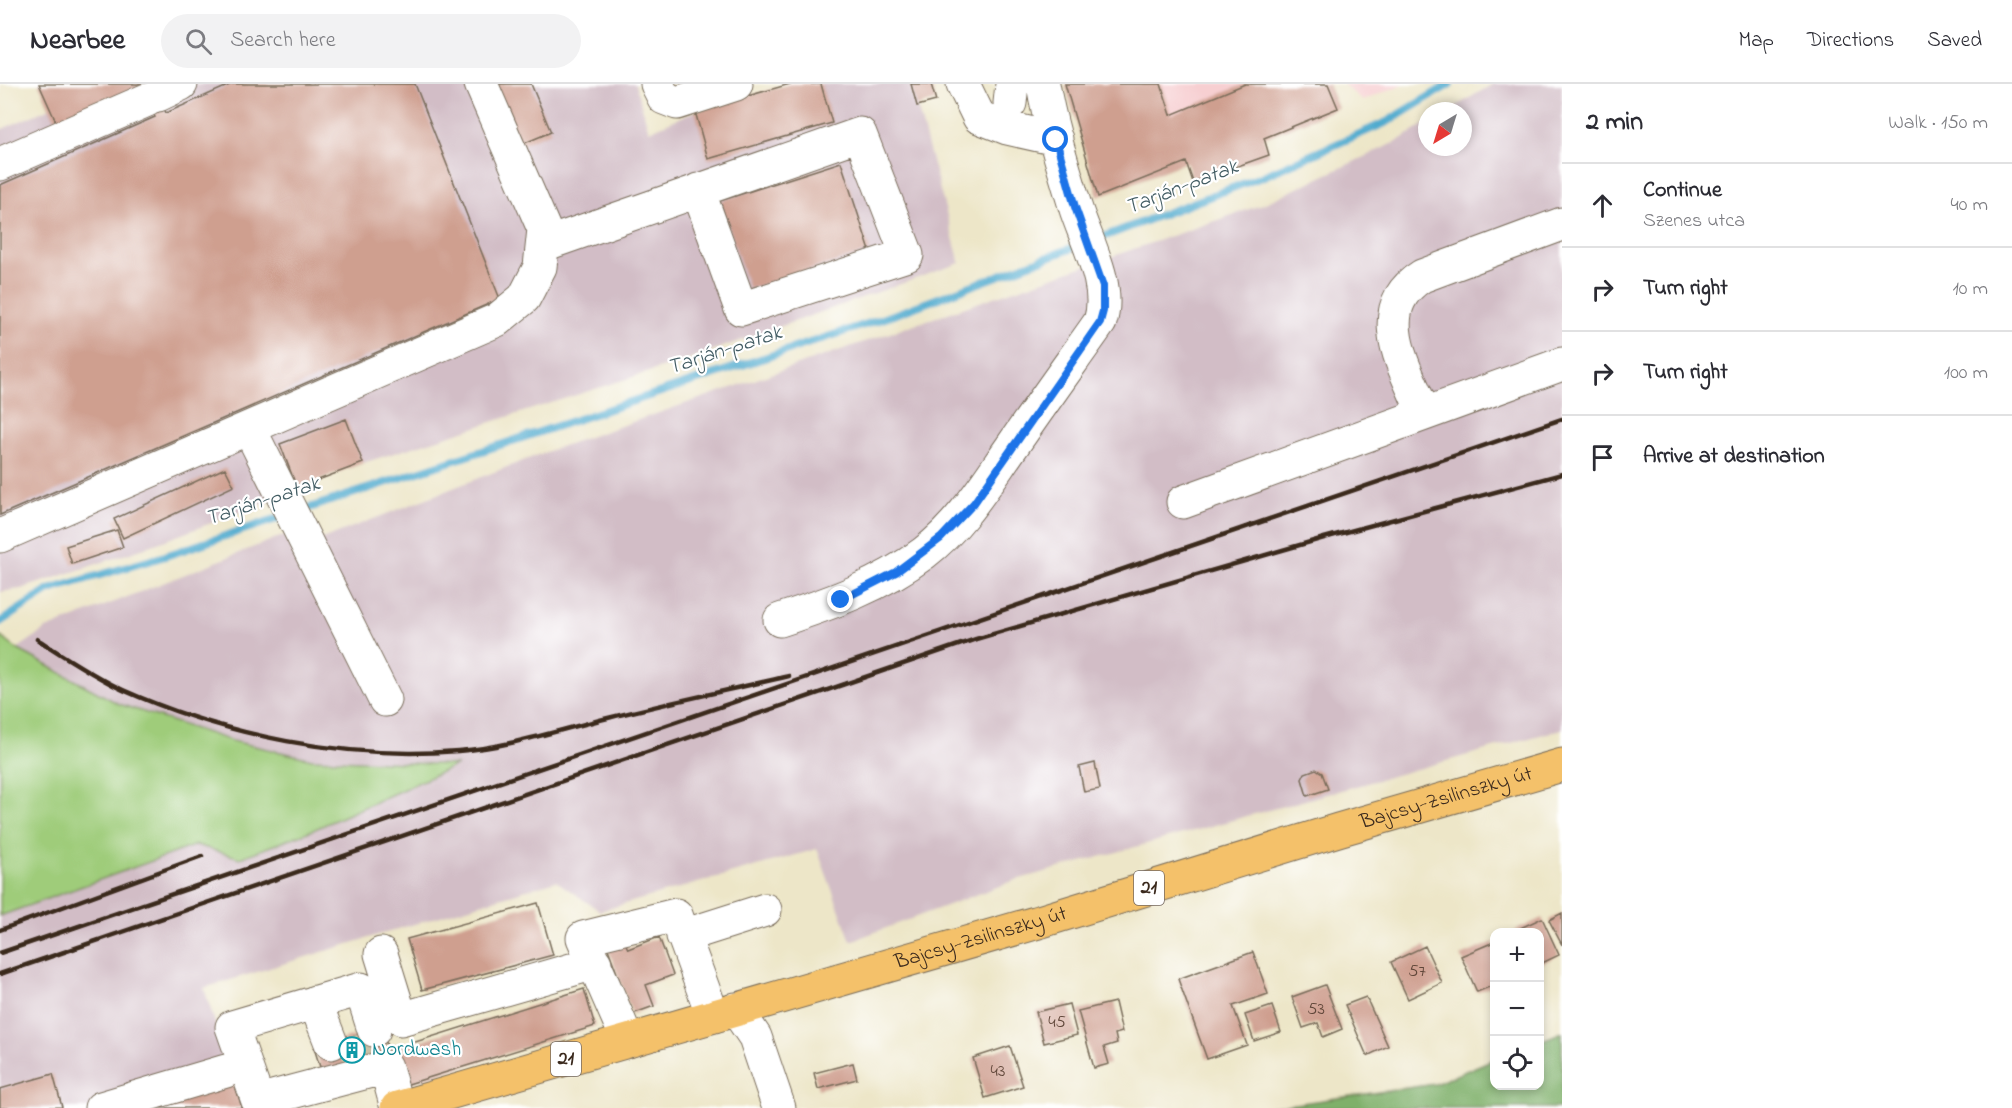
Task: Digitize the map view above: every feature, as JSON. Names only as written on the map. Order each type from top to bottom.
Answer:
[{"type":"main road","name":"Bajcsy-Zsilinszky út","points":[[397,1108],[1042,921],[1338,830],[1562,765]]},
{"type":"street","points":[[0,536],[497,320],[524,298],[540,267],[544,230],[481,84]]},
{"type":"street","points":[[657,84],[663,98],[677,103],[736,84]]},
{"type":"street","points":[[963,84],[979,117],[1007,128],[1056,140]]},
{"type":"street","points":[[780,620],[864,590],[896,572],[941,538],[974,503],[1100,322],[1103,311],[1103,286],[1075,207],[1043,84]]},
{"type":"street","points":[[0,164],[162,93]]},
{"type":"street","points":[[543,245],[698,190],[860,134],[906,255],[741,309],[698,190]]},
{"type":"street","points":[[1424,414],[1398,350],[1393,330],[1396,307],[1406,288],[1422,276],[1562,224]]},
{"type":"street","points":[[1184,502],[1562,364]]},
{"type":"street","points":[[249,428],[385,700]]},
{"type":"street","points":[[683,936],[765,910]]},
{"type":"street","points":[[628,1041],[583,938],[676,915],[683,936],[725,1013],[755,1037],[779,1108]]},
{"type":"street","points":[[381,954],[401,1019],[595,963]]},
{"type":"street","points":[[361,989],[360,1057],[259,1104],[232,1027],[361,989]]},
{"type":"street","points":[[326,999],[360,1057],[397,1108]]},
{"type":"street","points":[[100,1108],[226,1071]]},
{"type":"shaded area","points":[[39,84],[635,84],[649,131],[695,111],[790,84],[911,84],[960,263],[683,361],[363,463],[297,488],[322,539],[551,450],[1261,205],[1396,142],[1418,129],[1418,156],[1472,156],[1472,102],[1463,102],[1493,84],[1562,84],[1562,729],[1016,880],[851,941],[817,849],[600,911],[556,881],[204,988],[242,1108],[0,1108],[0,916],[196,845],[240,858],[455,765],[312,759],[232,741],[119,704],[17,649],[46,629],[287,534],[273,500],[139,550],[21,589],[0,592],[0,130],[50,108]]},
{"type":"shaded area","points":[[1161,84],[1246,84],[1171,115]]},
{"type":"shaded area","points":[[1343,84],[1403,84],[1363,101]]},
{"type":"green space","points":[[0,636],[17,649],[119,704],[232,741],[312,759],[457,765],[313,830],[240,858],[196,845],[0,916]]},
{"type":"green space","points":[[1562,1032],[1562,1108],[1267,1108],[1435,1084],[1490,1061],[1490,1090],[1544,1090],[1544,1039]]},
{"type":"building","points":[[39,84],[154,84],[166,113],[232,84],[415,84],[500,299],[0,515],[0,185],[155,117],[141,87],[57,124]]},
{"type":"building","points":[[495,84],[531,84],[551,132],[520,145]]},
{"type":"building","points":[[790,84],[821,84],[832,123],[708,159],[695,111]]},
{"type":"building","points":[[911,84],[931,84],[936,101],[917,106]]},
{"type":"building","points":[[1065,84],[1161,84],[1171,115],[1245,84],[1328,84],[1338,108],[1264,138],[1269,155],[1193,182],[1186,162],[1098,197]]},
{"type":"building","points":[[841,162],[870,251],[749,289],[720,201]]},
{"type":"building","points":[[346,419],[363,463],[297,488],[280,444]]},
{"type":"building","points":[[225,468],[234,486],[123,538],[114,519]]},
{"type":"building","points":[[117,530],[123,547],[72,564],[66,546]]},
{"type":"building","points":[[1095,763],[1100,789],[1084,792],[1079,767]]},
{"type":"building","points":[[1316,769],[1322,773],[1328,789],[1307,796],[1302,779],[1305,773]]},
{"type":"building","points":[[538,903],[553,955],[422,990],[407,939]]},
{"type":"building","points":[[1562,913],[1562,945],[1549,920]]},
{"type":"building","points":[[1542,918],[1559,955],[1544,962],[1544,928],[1520,928]]},
{"type":"building","points":[[659,937],[673,975],[646,985],[654,1006],[632,1014],[607,946],[624,940],[628,949]]},
{"type":"building","points":[[1490,944],[1490,987],[1477,992],[1461,956]]},
{"type":"building","points":[[1425,946],[1442,983],[1408,999],[1391,962]]},
{"type":"building","points":[[1253,952],[1268,994],[1233,1006],[1247,1045],[1207,1059],[1178,979]]},
{"type":"building","points":[[1325,985],[1342,1029],[1323,1037],[1318,1023],[1303,1028],[1292,997]]},
{"type":"building","points":[[584,989],[595,1026],[405,1085],[393,1049]]},
{"type":"building","points":[[1366,997],[1388,1046],[1367,1056],[1345,1005]]},
{"type":"building","points":[[1115,1002],[1122,1032],[1115,1034],[1117,1043],[1104,1047],[1109,1064],[1094,1068],[1078,1011]]},
{"type":"building","points":[[1069,1004],[1077,1035],[1044,1043],[1036,1012]]},
{"type":"building","points":[[1272,1006],[1281,1032],[1254,1041],[1245,1015]]},
{"type":"building","name":"Nordwash","points":[[382,1028],[389,1053],[322,1073],[314,1048]]},
{"type":"building","points":[[1010,1046],[1023,1086],[985,1098],[973,1058]]},
{"type":"building","points":[[853,1063],[857,1079],[818,1089],[814,1073]]},
{"type":"building","points":[[53,1074],[62,1107],[0,1108],[0,1089]]},
{"type":"building","points":[[234,1082],[242,1108],[142,1108]]},
{"type":"waterway","name":"Tarján-patak","points":[[1095,240],[1261,177],[1387,122],[1450,84]]},
{"type":"waterway","name":"Tarján-patak","points":[[297,512],[885,318],[1083,244]]},
{"type":"waterway","name":"Tarján-patak","points":[[0,622],[49,590],[165,556],[285,516]]},
{"type":"tunnel","points":[[353,1036],[361,1062]]},
{"type":"railway","points":[[0,953],[1562,419]]},
{"type":"railway","points":[[0,974],[976,639],[1324,538],[1562,474]]},
{"type":"railway","points":[[37,639],[123,690],[203,720],[287,741],[372,752],[458,751],[496,746],[789,676]]},
{"type":"railway","points":[[0,930],[202,856]]},
{"type":"place","name":"Nordwash","points":[[352,1050]]},
{"type":"route","points":[[841,600],[896,572],[925,552],[974,503],[1100,322],[1103,311],[1103,286],[1075,207],[1056,140]]}]
